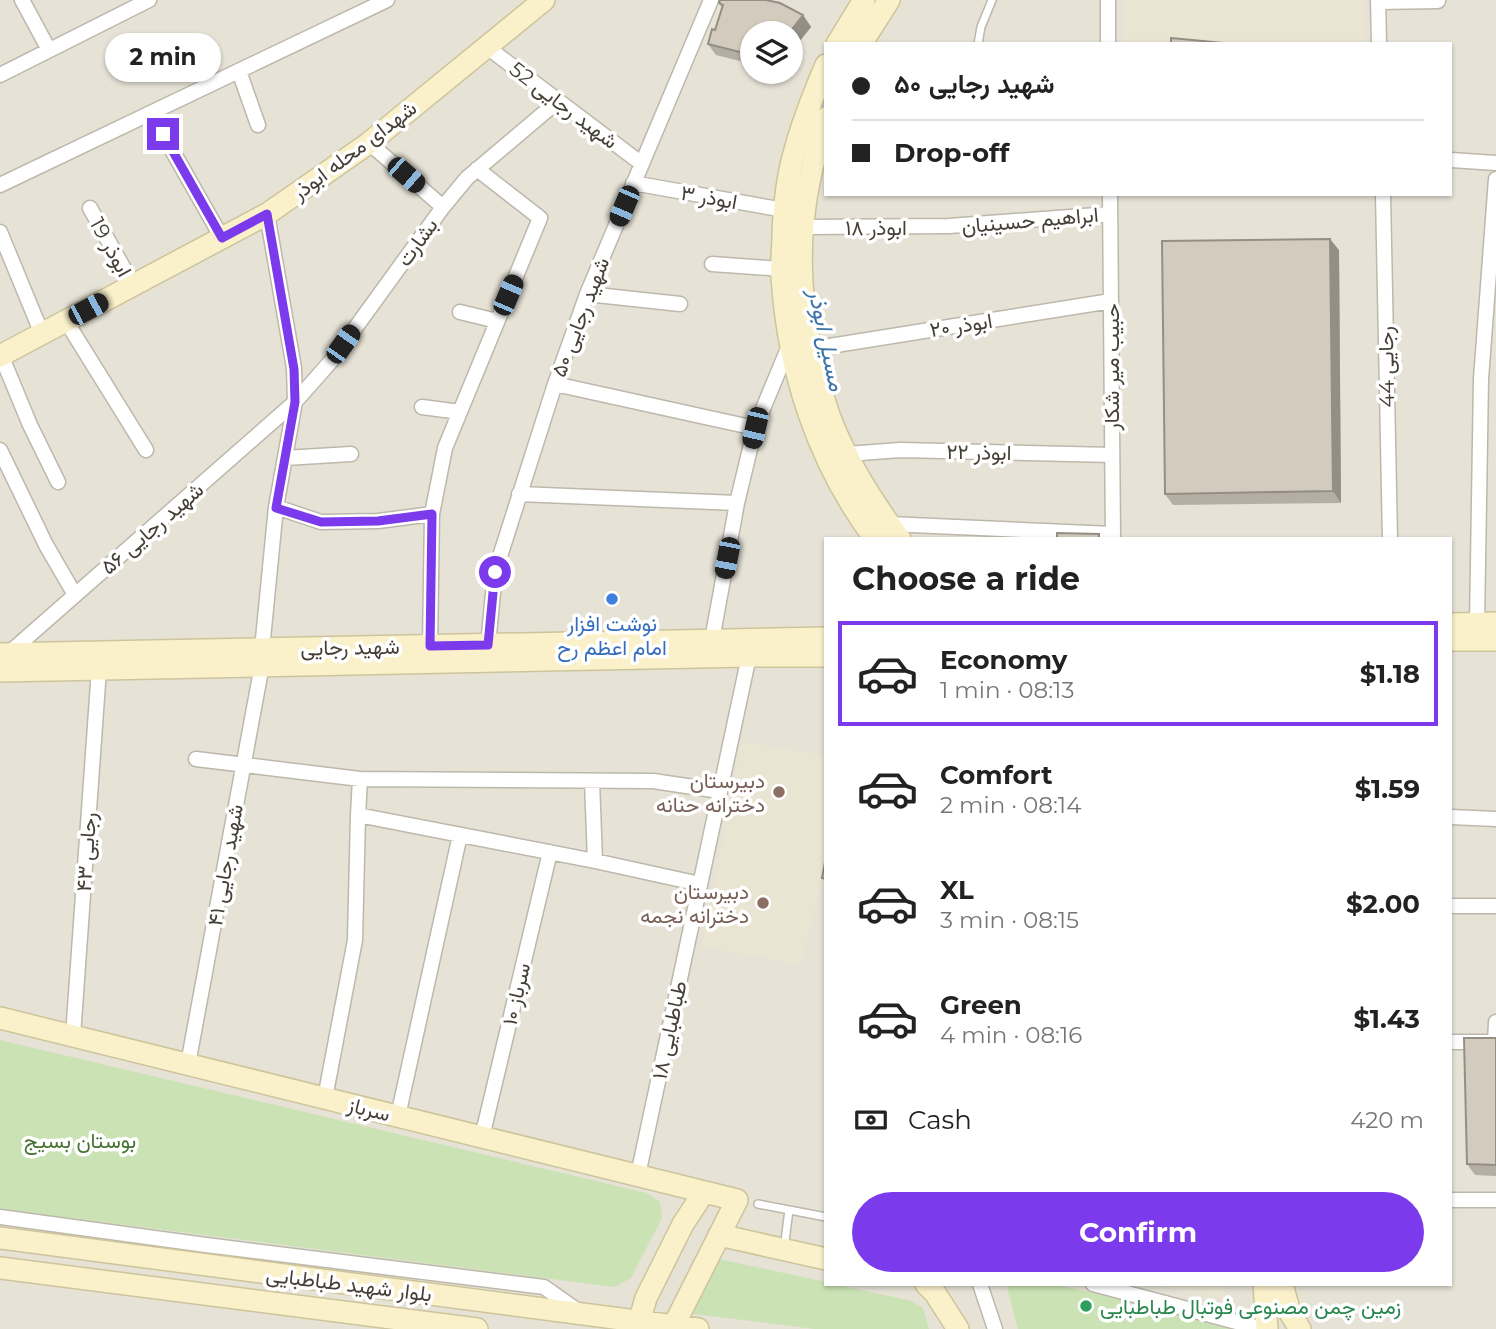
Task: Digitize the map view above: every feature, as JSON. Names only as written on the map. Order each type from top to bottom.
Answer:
[{"type":"street","points":[[22,0],[49,50]]},
{"type":"street","points":[[114,0],[122,13]]},
{"type":"street","points":[[0,75],[149,0]]},
{"type":"street","points":[[0,185],[387,0]]},
{"type":"street","name":"شهدای محله ابوذر","points":[[1,355],[267,214],[369,143],[544,0]]},
{"type":"street","name":"شهید رجایی ۵۰","points":[[488,645],[495,572],[555,384],[587,294],[710,0]]},
{"type":"street","points":[[838,42],[864,0]]},
{"type":"street","points":[[861,42],[889,0]]},
{"type":"street","points":[[1108,0],[1108,42]]},
{"type":"street","points":[[1379,42],[1378,1],[1438,1]]},
{"type":"street","name":"شهید رجایی 52","points":[[487,47],[642,163]]},
{"type":"street","points":[[824,70],[794,152],[784,210],[782,270],[789,346],[811,423],[837,480],[888,534],[1112,537]]},
{"type":"street","points":[[239,71],[258,125]]},
{"type":"street","name":"بشارت","points":[[295,402],[332,360],[467,178],[558,101]]},
{"type":"street","points":[[151,113],[222,238]]},
{"type":"street","points":[[824,124],[804,207],[801,274],[811,349],[830,416],[888,534]]},
{"type":"street","points":[[369,143],[443,207]]},
{"type":"street","points":[[1452,160],[1496,163]]},
{"type":"street","points":[[430,646],[432,514],[445,448],[540,218],[477,169]]},
{"type":"street","points":[[1452,624],[1486,624],[1481,379],[1496,179]]},
{"type":"street","name":"ابوذر ۳","points":[[634,183],[784,210]]},
{"type":"street","name":"حبیب میر شکار","points":[[1110,196],[1112,537]]},
{"type":"street","name":"رجایی 44","points":[[1383,196],[1390,537]]},
{"type":"street","name":"ابوذر 19","points":[[90,208],[133,285]]},
{"type":"street","name":"شهید رجایی ۴۱","points":[[188,1064],[262,657],[276,508],[295,402],[294,369],[267,214]]},
{"type":"street","name":"ابراهیم حسینیان","points":[[949,226],[1110,214]]},
{"type":"street","name":"ابوذر ۱۸","points":[[804,227],[949,226]]},
{"type":"street","points":[[0,232],[42,334]]},
{"type":"street","points":[[712,264],[782,270]]},
{"type":"street","points":[[587,294],[680,304]]},
{"type":"street","name":"ابوذر ۲۰","points":[[811,349],[1111,301]]},
{"type":"street","points":[[460,312],[497,321]]},
{"type":"street","points":[[66,321],[146,450]]},
{"type":"street","points":[[712,640],[737,503],[755,428],[789,346]]},
{"type":"street","points":[[1,355],[30,425],[58,482]]},
{"type":"street","points":[[555,384],[755,428]]},
{"type":"street","name":"شهید رجایی ۵۶","points":[[3,660],[295,402]]},
{"type":"street","points":[[422,407],[460,412]]},
{"type":"street","points":[[0,450],[46,545],[75,595]]},
{"type":"street","name":"ابوذر ۲۲","points":[[847,454],[900,450],[1112,455]]},
{"type":"street","points":[[285,458],[351,454]]},
{"type":"street","points":[[519,494],[737,503]]},
{"type":"street","points":[[276,508],[321,522],[378,521],[432,514]]},
{"type":"street","name":"شهید رجایی","points":[[3,660],[99,669],[430,646],[824,638]]},
{"type":"street","points":[[1452,640],[1496,640]]},
{"type":"street","name":"طباطبایی ۱۸","points":[[638,1175],[749,656]]},
{"type":"street","name":"شهید رجایی","points":[[3,660],[824,656]]},
{"type":"street","name":"رجایی ۴۳","points":[[73,1036],[99,669]]},
{"type":"street","points":[[196,759],[360,779],[653,781],[720,791]]},
{"type":"street","points":[[325,1098],[355,940],[360,779]]},
{"type":"street","points":[[592,781],[595,861]]},
{"type":"street","points":[[358,815],[700,884]]},
{"type":"street","points":[[1452,817],[1496,819]]},
{"type":"street","points":[[398,1116],[460,835]]},
{"type":"street","name":"سرباز ۱۰","points":[[482,1137],[550,852]]},
{"type":"street","points":[[1452,906],[1496,906]]},
{"type":"street","name":"سرباز","points":[[0,1018],[748,1202]]},
{"type":"street","points":[[1452,1042],[1495,1042],[1496,1022]]},
{"type":"street","points":[[637,1325],[646,1298],[677,1236],[704,1192]]},
{"type":"street","points":[[1452,1200],[1496,1200]]},
{"type":"street","points":[[672,1327],[719,1235],[748,1202]]},
{"type":"street","points":[[0,1217],[544,1287],[582,1314]]},
{"type":"street","points":[[719,1235],[824,1259]]},
{"type":"street","name":"بلوار شهید طباطبایی","points":[[0,1238],[582,1314],[637,1325],[698,1329]]},
{"type":"street","name":"بلوار شهید طباطبایی","points":[[0,1268],[477,1329]]},
{"type":"street","points":[[928,1286],[958,1329]]},
{"type":"street","points":[[981,1286],[995,1329]]},
{"type":"street","points":[[1102,1286],[1265,1329],[1264,1286]]},
{"type":"street","points":[[1283,1286],[1290,1313],[1300,1329]]},
{"type":"lane","points":[[978,42],[981,27],[992,0]]},
{"type":"lane","points":[[748,1202],[824,1217]]},
{"type":"lane","points":[[784,1249],[789,1210]]},
{"type":"shaded area","points":[[0,0],[1496,0],[1496,1329],[0,1329]]},
{"type":"shaded area","points":[[1125,0],[1364,0],[1364,42],[1125,42]]},
{"type":"shaded area","points":[[742,742],[824,756],[824,887],[820,886],[801,965],[702,946]]},
{"type":"shaded area","points":[[1160,1286],[1227,1286],[1223,1300]]},
{"type":"green space","name":"بوستان بسیج","points":[[0,1040],[647,1193],[660,1202],[662,1218],[631,1278],[614,1287],[0,1209]]},
{"type":"green space","points":[[719,1259],[824,1282],[824,1286],[842,1286],[912,1301],[923,1308],[929,1329],[815,1329],[686,1313]]},
{"type":"green space","name":"زمین چمن مصنوعی فوتبال طباطبایی","points":[[1061,1286],[1247,1325],[1247,1329],[1018,1329],[1007,1288]]},
{"type":"building","points":[[720,0],[766,0],[780,3],[803,15],[798,21],[740,21],[740,52],[708,44],[723,5],[719,3]]},
{"type":"building","points":[[1171,38],[1213,42],[1171,42]]},
{"type":"building","points":[[1330,239],[1333,491],[1165,494],[1162,241]]},
{"type":"building","points":[[1057,533],[1099,534],[1099,537],[1057,537]]},
{"type":"building","points":[[1464,1038],[1496,1038],[1496,1165],[1467,1164]]},
{"type":"waterway","name":"مسیل ابوذر","points":[[814,128],[824,100]]},
{"type":"place","name":"نوشت افزار امام اعظم رح","points":[[612,599]]},
{"type":"place","name":"دبیرستان دخترانه حنانه","points":[[779,792]]},
{"type":"place","name":"دبیرستان دخترانه نجمه","points":[[763,903]]},
{"type":"place","name":"زمین چمن مصنوعی فوتبال طباطبایی","points":[[1086,1306]]},
{"type":"route","points":[[163,134],[222,238],[267,214],[294,369],[295,402],[276,508],[321,522],[378,521],[432,514],[430,646],[488,645],[495,572]]}]
